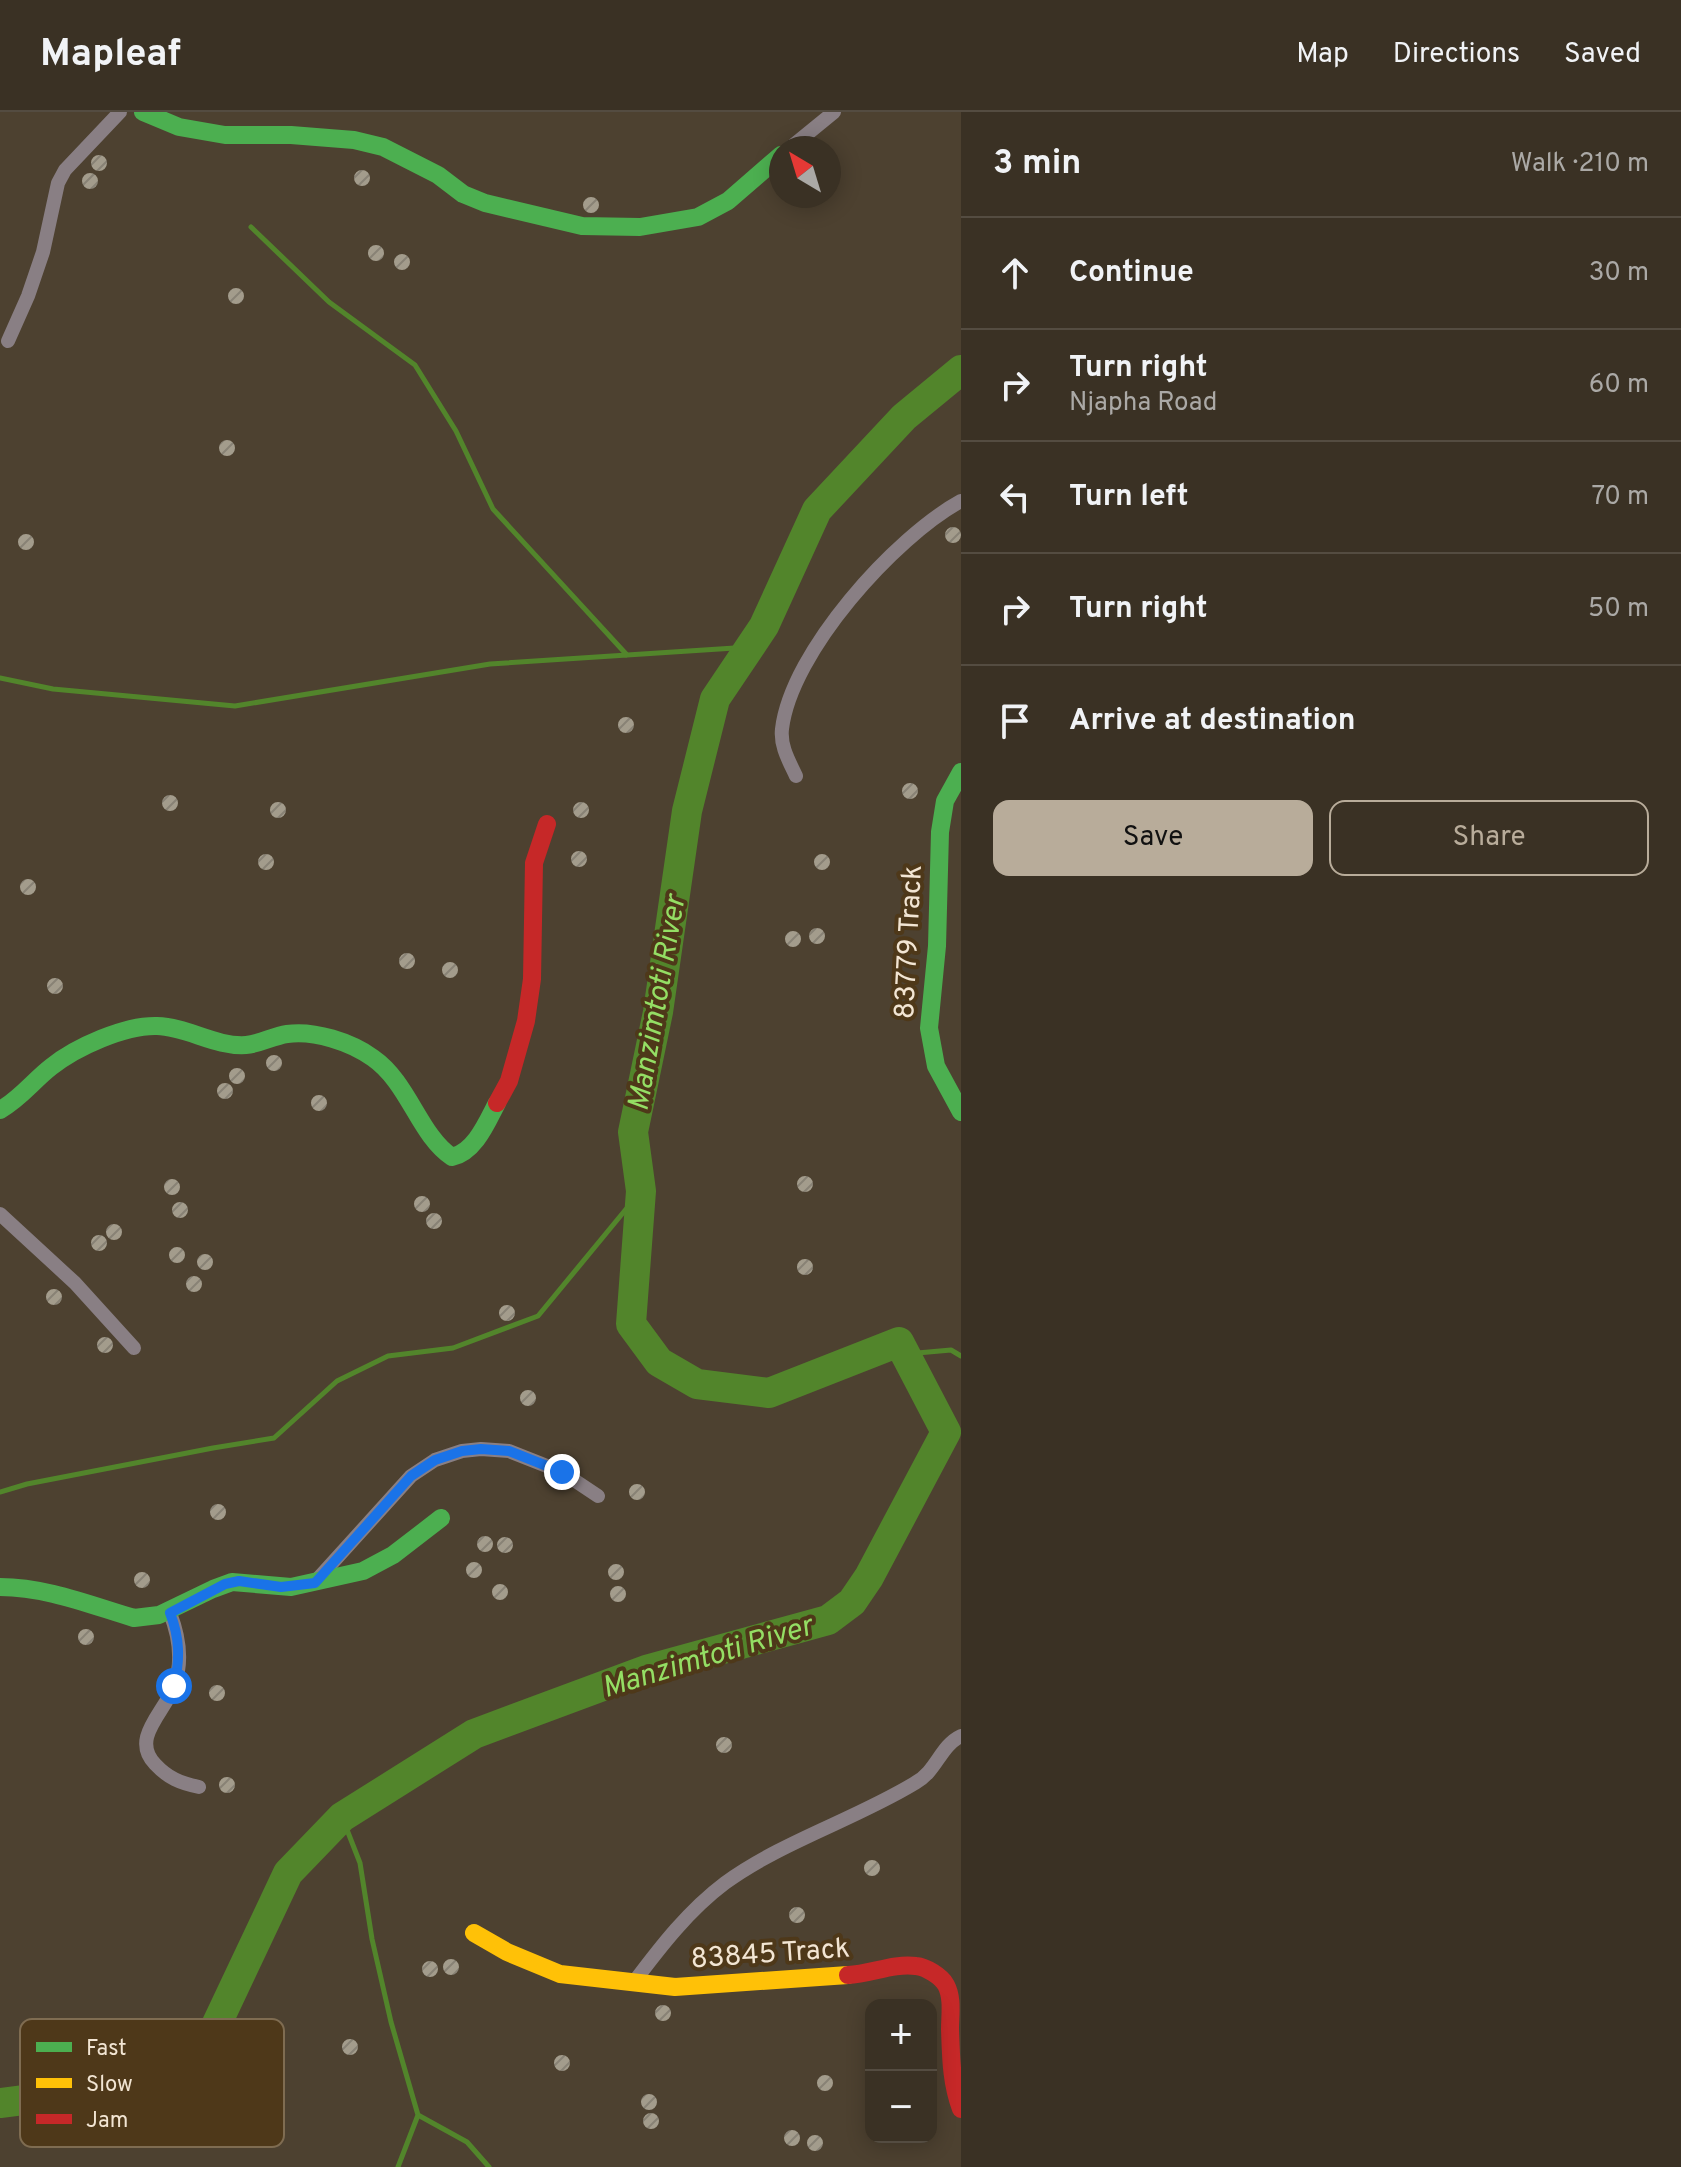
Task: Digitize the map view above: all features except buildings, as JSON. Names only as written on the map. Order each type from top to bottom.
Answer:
[{"type":"street","points":[[8,341],[43,252],[58,183],[65,170],[120,112]]},
{"type":"street","points":[[143,112],[179,127],[225,135],[291,135],[354,140],[383,147],[434,172],[463,194],[485,203],[582,226],[640,227],[698,217],[728,201],[769,165]]},
{"type":"street","points":[[805,136],[834,112]]},
{"type":"street","points":[[796,776],[784,751],[782,731],[790,697],[808,660],[873,574],[919,530],[961,501]]},
{"type":"street","name":"83779 Track","points":[[961,772],[945,801],[940,832],[937,946],[929,1028],[936,1066],[961,1112]]},
{"type":"street","points":[[0,1110],[19,1098],[63,1057],[131,1030],[151,1026],[172,1028],[208,1040],[245,1045],[289,1034],[314,1034],[375,1059],[387,1070],[441,1150],[452,1157],[458,1156],[470,1147],[509,1081],[526,1021],[532,979],[534,863],[547,824]]},
{"type":"street","points":[[0,1214],[75,1283],[134,1348]]},
{"type":"street","points":[[315,1583],[411,1476],[435,1460],[462,1451],[509,1451],[562,1472],[598,1496]]},
{"type":"street","points":[[0,1587],[45,1591],[134,1618],[149,1619],[170,1613],[225,1584],[239,1581],[281,1587],[315,1583],[375,1566],[441,1518]]},
{"type":"street","points":[[170,1613],[178,1635],[178,1669],[174,1686],[150,1728],[146,1751],[163,1774],[177,1782],[199,1787]]},
{"type":"street","points":[[634,1982],[676,1929],[724,1884],[752,1866],[886,1801],[920,1781],[931,1772],[951,1742],[961,1736]]},
{"type":"street","name":"83845 Track","points":[[474,1933],[507,1952],[560,1974],[675,1987],[858,1975],[904,1965],[921,1966],[946,1984],[950,1999],[951,2062],[955,2094],[961,2109]]},
{"type":"waterway","points":[[251,227],[329,302],[415,365],[456,431],[493,509],[627,655]]},
{"type":"waterway","name":"Manzimtoti River","points":[[219,2019],[288,1873],[342,1817],[474,1734],[646,1670],[828,1620],[852,1602],[869,1577],[946,1432],[899,1342],[769,1393],[697,1384],[659,1362],[631,1324],[641,1191],[633,1132],[658,1012],[687,811],[715,699],[764,626],[817,510],[904,417],[961,370]]},
{"type":"waterway","points":[[0,678],[53,689],[235,706],[490,664],[750,647]]},
{"type":"waterway","points":[[0,1492],[27,1484],[274,1438],[337,1381],[388,1356],[453,1348],[538,1316],[641,1191]]},
{"type":"waterway","points":[[906,1354],[951,1350],[961,1356]]},
{"type":"waterway","points":[[342,1817],[360,1863],[372,1939],[391,2022],[418,2115],[467,2142],[489,2167]]},
{"type":"waterway","name":"Manzimtoti River","points":[[0,2103],[20,2100]]},
{"type":"waterway","points":[[398,2167],[418,2115]]},
{"type":"traffic: fast","points":[[143,112],[179,127],[225,135],[291,135],[354,140],[383,147],[438,175],[463,194],[485,203],[582,226],[640,227],[698,217],[728,201],[769,165]]},
{"type":"traffic: fast","points":[[961,772],[945,801],[940,832],[937,946],[929,1028],[936,1066],[961,1112]]},
{"type":"traffic: fast","points":[[0,1110],[74,1052],[116,1033],[157,1026],[235,1045],[298,1033],[332,1038],[354,1047],[373,1058],[396,1081],[431,1136],[452,1157],[474,1143],[497,1103]]},
{"type":"traffic: fast","points":[[0,1587],[51,1593],[134,1618],[159,1615],[232,1582],[291,1587],[363,1571],[393,1555],[441,1518]]},
{"type":"traffic: slow","points":[[474,1933],[507,1952],[560,1974],[675,1987],[848,1975]]},
{"type":"traffic: jam","points":[[497,1103],[509,1081],[526,1021],[532,979],[534,863],[547,824]]},
{"type":"traffic: jam","points":[[848,1975],[916,1966],[933,1972],[944,1982],[950,2001],[952,2069],[961,2109]]},
{"type":"route","points":[[174,1686],[180,1652],[170,1613],[225,1584],[239,1581],[281,1587],[315,1583],[411,1476],[435,1460],[462,1451],[509,1451],[562,1472]]}]
